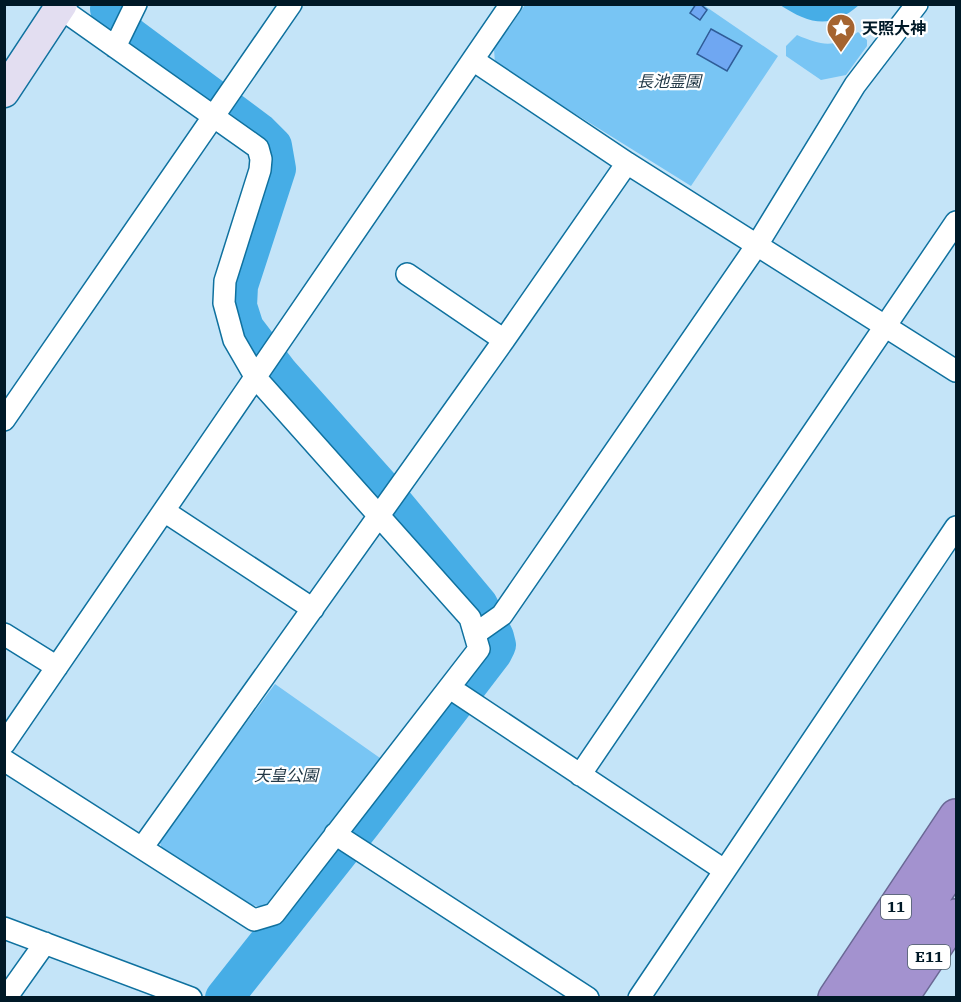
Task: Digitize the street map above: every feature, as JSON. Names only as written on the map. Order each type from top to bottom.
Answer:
[{"type":"highway","name":"11","points":[[835,998],[957,816]]},
{"type":"highway","name":"E11","points":[[865,998],[957,862]]},
{"type":"highway","name":"E11","points":[[901,998],[957,916]]},
{"type":"highway","points":[[919,998],[957,943]]},
{"type":"street","points":[[120,36],[136,4]]},
{"type":"street","points":[[4,420],[291,4]]},
{"type":"street","points":[[4,744],[511,4]]},
{"type":"street","points":[[479,632],[502,615],[757,245],[855,85],[917,4]]},
{"type":"street","points":[[4,92],[61,6],[120,36],[220,108],[258,148],[261,159],[260,170],[225,281],[224,303],[234,340],[265,365],[387,504],[479,632],[479,649],[458,694],[344,840],[274,915],[254,920],[4,760]]},
{"type":"street","points":[[473,60],[627,163],[957,371]]},
{"type":"street","points":[[142,848],[504,340],[627,163]]},
{"type":"street","points":[[580,775],[957,222]]},
{"type":"street","points":[[407,274],[504,340]]},
{"type":"street","points":[[164,511],[313,609]]},
{"type":"street","points":[[639,998],[957,527]]},
{"type":"street","points":[[4,634],[57,667]]},
{"type":"street","points":[[458,694],[724,870]]},
{"type":"street","points":[[344,840],[588,998]]},
{"type":"street","points":[[4,928],[191,998]]},
{"type":"street","points":[[6,998],[45,943]]},
{"type":"green space","name":"長池霊園","points":[[702,4],[778,56],[691,186],[495,64],[494,49],[525,5]]},
{"type":"green space","points":[[858,32],[867,40],[867,46],[846,75],[821,80],[786,56],[786,46],[797,35],[828,44],[842,41]]},
{"type":"green space","name":"天皇公園","points":[[275,684],[380,758],[265,907],[250,905],[162,849],[159,840]]},
{"type":"shaded area","points":[[859,4],[839,18],[820,22],[801,17],[780,5]]},
{"type":"building","points":[[696,4],[700,4],[707,10],[700,20],[690,13]]},
{"type":"building","points":[[711,29],[742,46],[727,71],[697,54]]},
{"type":"waterway","points":[[110,4],[112,18],[130,36],[259,132],[273,146],[277,169],[239,286],[238,306],[245,328],[280,374],[379,485],[479,605],[497,645],[362,824],[224,998]]},
{"type":"place","name":"天照大神","points":[[841,54]]}]
